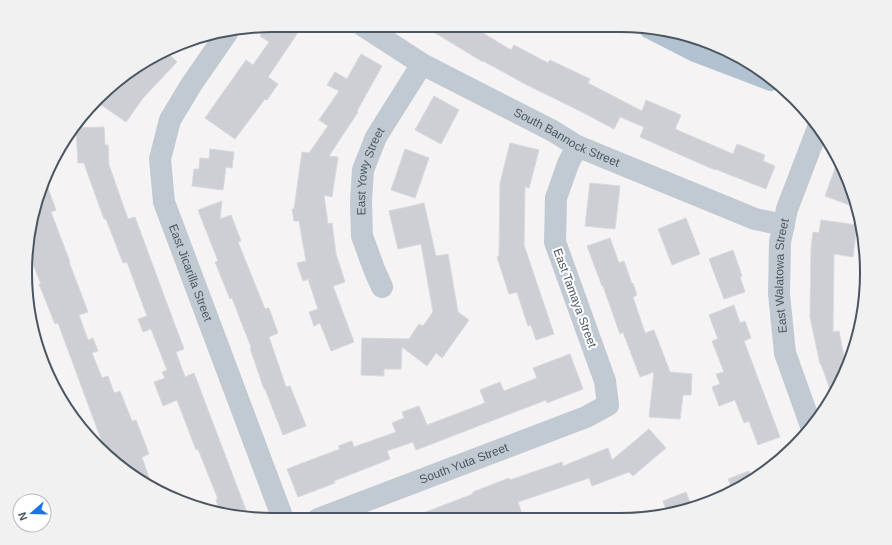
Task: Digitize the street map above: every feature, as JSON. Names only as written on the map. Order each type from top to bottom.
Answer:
[{"type":"main road","points":[[669,37],[695,51],[753,73]]},
{"type":"street","name":"South Bannock Street","points":[[373,32],[422,64],[553,131],[577,146],[755,219],[784,225]]},
{"type":"street","name":"East Jicarilla Street","points":[[223,38],[191,85],[170,120],[151,158],[164,202],[280,513]]},
{"type":"street","name":"East Yowy Street","points":[[382,287],[362,236],[361,201],[363,170],[376,137],[422,64]]},
{"type":"street","name":"East Walatowa Street","points":[[809,420],[786,353],[779,294],[780,242],[787,209],[816,134]]},
{"type":"street","name":"East Tamaya Street","points":[[577,146],[568,164],[556,198],[555,242],[605,381],[608,405]]},
{"type":"street","name":"South Yuta Street","points":[[336,513],[586,417],[608,405]]},
{"type":"building","points":[[298,32],[268,77],[278,84],[235,139],[205,118],[246,60],[253,65],[269,42],[260,36],[263,33]]},
{"type":"building","points":[[434,32],[484,32],[511,50],[514,45],[548,63],[550,60],[590,79],[588,83],[642,111],[646,100],[681,115],[675,129],[733,154],[737,144],[765,155],[763,161],[775,166],[766,189],[715,170],[640,137],[644,127],[620,117],[614,129],[483,62]]},
{"type":"building","points":[[361,54],[382,66],[357,111],[358,112],[329,156],[338,157],[332,197],[324,195],[328,224],[332,223],[336,254],[345,282],[333,286],[354,342],[331,351],[320,323],[314,326],[309,312],[318,309],[308,279],[303,281],[297,263],[306,261],[299,221],[294,221],[292,209],[294,209],[302,152],[309,153],[328,126],[319,120],[339,91],[327,85],[335,72],[347,79]]},
{"type":"building","points":[[170,55],[177,62],[143,98],[126,122],[100,104],[126,82],[152,64]]},
{"type":"building","points":[[434,96],[459,110],[441,144],[415,130]]},
{"type":"building","points":[[104,127],[105,145],[108,145],[109,165],[128,219],[135,217],[184,349],[176,352],[185,377],[194,373],[246,511],[218,507],[216,500],[218,499],[198,449],[196,450],[177,400],[163,406],[154,382],[165,378],[162,372],[167,370],[151,329],[143,332],[138,319],[147,316],[127,262],[123,263],[106,219],[104,219],[84,163],[78,163],[76,134],[81,128]]},
{"type":"building","points":[[510,143],[539,150],[529,188],[525,187],[524,245],[554,334],[536,340],[531,325],[528,326],[517,292],[509,294],[497,257],[499,256],[500,183]]},
{"type":"building","points":[[210,149],[234,152],[232,168],[226,167],[223,190],[192,186],[194,169],[199,169],[200,158],[209,159]]},
{"type":"building","points":[[405,149],[429,158],[415,198],[391,190]]},
{"type":"building","points":[[836,167],[842,180],[850,205],[825,196]]},
{"type":"building","points":[[590,183],[620,186],[615,229],[585,226]]},
{"type":"building","points":[[48,187],[56,210],[51,212],[88,312],[79,315],[88,340],[93,338],[98,351],[92,353],[102,378],[108,376],[114,393],[120,391],[132,421],[136,420],[149,454],[142,457],[149,479],[126,463],[103,443],[58,323],[55,324],[39,284],[41,284],[33,263],[34,241],[40,210]]},
{"type":"building","points":[[222,201],[220,219],[231,215],[241,241],[238,242],[265,309],[269,308],[278,333],[269,337],[286,387],[290,386],[306,426],[283,435],[264,389],[250,348],[251,347],[232,298],[230,299],[215,262],[218,261],[198,210]]},
{"type":"building","points":[[424,203],[436,256],[448,254],[458,312],[469,320],[442,358],[436,353],[427,366],[402,347],[401,369],[384,369],[384,376],[361,375],[362,338],[409,339],[419,324],[423,326],[433,312],[421,244],[398,249],[389,211]]},
{"type":"building","points":[[686,218],[700,254],[672,265],[658,229]]},
{"type":"building","points":[[821,220],[855,225],[856,232],[853,257],[834,254],[833,332],[839,331],[844,358],[830,389],[820,364],[810,317],[811,249],[813,232],[819,233]]},
{"type":"building","points":[[610,238],[619,263],[624,261],[632,284],[633,283],[637,295],[633,297],[645,333],[654,330],[670,372],[692,374],[691,395],[683,395],[680,419],[649,417],[654,372],[640,377],[623,332],[620,334],[587,246]]},
{"type":"building","points":[[733,250],[742,276],[740,277],[745,292],[724,299],[709,259]]},
{"type":"building","points":[[734,305],[740,323],[745,321],[751,338],[744,341],[780,437],[758,445],[749,421],[744,423],[735,400],[719,406],[712,387],[720,384],[716,374],[724,372],[712,341],[718,339],[709,315]]},
{"type":"building","points":[[570,354],[583,389],[547,403],[546,400],[416,450],[413,442],[387,451],[390,459],[298,497],[287,469],[340,449],[338,446],[352,441],[354,447],[396,432],[392,423],[404,418],[402,412],[419,406],[427,425],[485,403],[480,390],[500,382],[504,391],[537,378],[533,368]]},
{"type":"building","points":[[649,429],[666,448],[633,476],[629,472],[592,486],[589,478],[518,502],[522,513],[423,513],[473,494],[473,492],[509,478],[510,480],[562,462],[563,466],[608,448],[612,460]]},
{"type":"building","points":[[749,471],[750,474],[731,486],[728,479]]},
{"type":"building","points":[[686,492],[690,502],[665,508],[663,501]]}]
